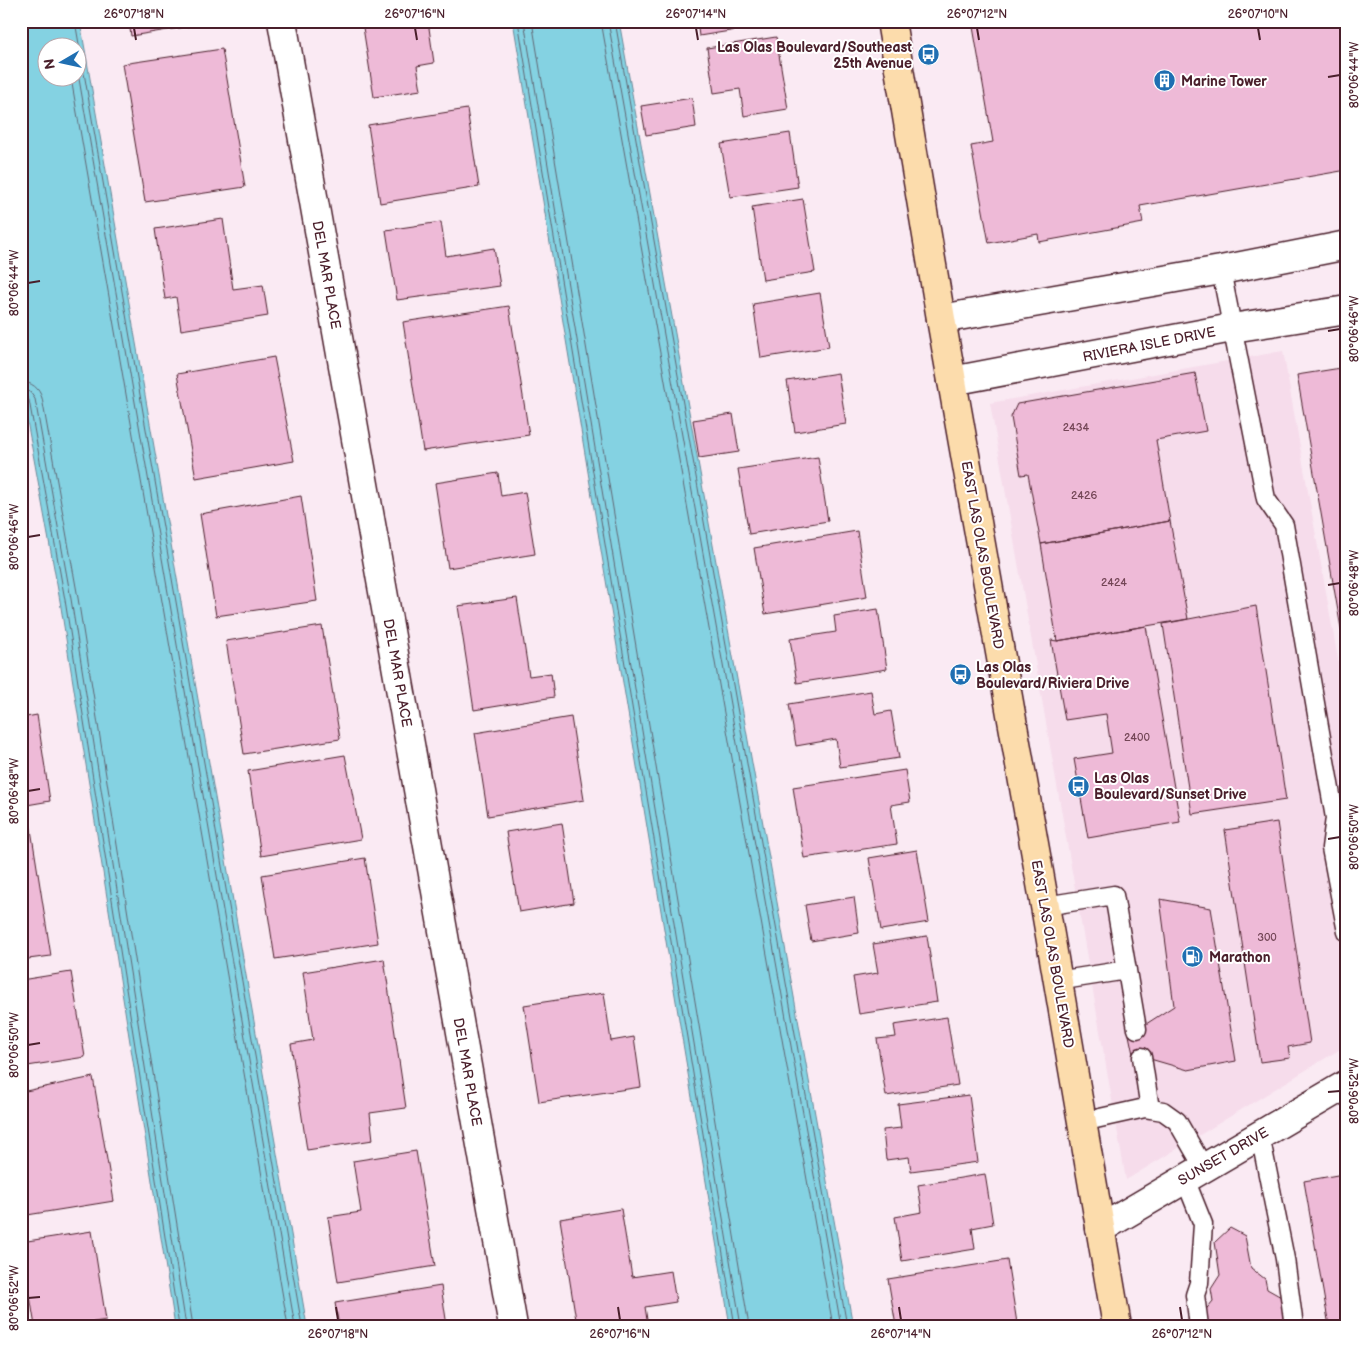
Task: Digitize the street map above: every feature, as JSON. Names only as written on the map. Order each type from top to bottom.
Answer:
[{"type":"main road","name":"EAST LAS OLAS BOULEVARD","points":[[891,21],[941,319],[1117,1326]]},
{"type":"street","name":"DEL MAR PLACE","points":[[282,21],[513,1326]]},
{"type":"street","points":[[941,319],[1221,270],[1347,245]]},
{"type":"street","name":"RIVIERA ISLE DRIVE","points":[[952,381],[1232,328],[1347,310]]},
{"type":"street","name":"SUNSET DRIVE","points":[[1100,1229],[1347,1084]]},
{"type":"lane","points":[[1221,270],[1266,499],[1284,525],[1335,818],[1331,848],[1347,932]]},
{"type":"lane","points":[[1045,906],[1114,896],[1137,1029]]},
{"type":"lane","points":[[1057,981],[1127,970]]},
{"type":"lane","points":[[1142,1057],[1150,1108]]},
{"type":"lane","points":[[1082,1122],[1145,1108],[1163,1111],[1177,1121],[1195,1173],[1203,1224],[1199,1283],[1195,1295],[1199,1326]]},
{"type":"lane","points":[[1260,1135],[1285,1259],[1293,1318],[1291,1326]]},
{"type":"shaded area","points":[[1283,351],[1347,710],[1347,1045],[1126,1180],[990,403]]},
{"type":"water","points":[[21,21],[80,21],[83,38],[38,38],[38,88],[88,88],[88,67],[307,1326],[175,1326],[60,601],[21,388]]},
{"type":"water","points":[[513,21],[619,21],[853,1326],[730,1326]]},
{"type":"building","points":[[129,21],[216,21],[216,22],[131,36]]},
{"type":"building","points":[[362,21],[428,21],[434,63],[417,66],[421,90],[374,97]]},
{"type":"building","points":[[697,21],[774,21],[774,24],[699,36]]},
{"type":"building","name":"Marine Tower","points":[[972,21],[1347,21],[1347,170],[1140,206],[1143,223],[1039,242],[1038,234],[989,243],[971,146],[993,142]]},
{"type":"building","points":[[776,37],[788,109],[744,116],[740,89],[714,93],[707,48]]},
{"type":"building","points":[[222,49],[245,187],[145,202],[122,64]]},
{"type":"building","points":[[692,98],[696,127],[646,135],[641,106]]},
{"type":"building","points":[[467,109],[479,187],[380,203],[368,125]]},
{"type":"building","points":[[790,133],[798,187],[730,197],[721,144]]},
{"type":"building","points":[[803,199],[815,272],[763,280],[752,207]]},
{"type":"building","points":[[223,219],[233,289],[263,285],[268,316],[181,330],[176,297],[165,299],[155,229]]},
{"type":"building","points":[[441,222],[446,256],[494,248],[500,286],[397,300],[386,230]]},
{"type":"building","points":[[820,293],[829,347],[761,358],[753,304]]},
{"type":"building","points":[[509,306],[529,435],[423,451],[403,322]]},
{"type":"building","points":[[274,357],[294,461],[196,478],[177,374]]},
{"type":"building","points":[[1347,367],[1347,663],[1297,375]]},
{"type":"building","points":[[838,373],[846,424],[795,432],[787,381]]},
{"type":"building","points":[[1195,373],[1206,431],[1156,440],[1170,521],[1041,544],[1028,474],[1021,475],[1011,417],[1017,404]]},
{"type":"building","points":[[733,414],[739,452],[699,458],[693,420]]},
{"type":"building","points":[[818,457],[828,521],[749,534],[738,469]]},
{"type":"building","points":[[498,473],[501,496],[525,492],[535,554],[448,568],[435,483]]},
{"type":"building","points":[[301,496],[317,601],[216,616],[200,514]]},
{"type":"building","points":[[1170,521],[1188,619],[1057,641],[1041,544]]},
{"type":"building","points":[[857,531],[867,597],[765,614],[754,548]]},
{"type":"building","points":[[517,598],[529,676],[551,673],[554,697],[474,710],[458,606]]},
{"type":"building","points":[[1256,606],[1286,800],[1192,814],[1163,624]]},
{"type":"building","points":[[878,609],[887,669],[797,683],[790,639],[836,632],[834,616]]},
{"type":"building","points":[[322,626],[340,739],[244,754],[226,641]]},
{"type":"building","points":[[1146,626],[1180,822],[1088,838],[1074,759],[1112,753],[1106,714],[1065,720],[1051,640],[1057,641]]},
{"type":"building","points":[[871,691],[875,714],[891,711],[899,758],[840,767],[836,739],[796,746],[789,704]]},
{"type":"building","points":[[37,715],[50,801],[21,806],[21,718]]},
{"type":"building","points":[[571,717],[584,800],[488,816],[475,733]]},
{"type":"building","points":[[345,755],[361,839],[261,856],[248,771]]},
{"type":"building","points":[[905,770],[910,802],[891,805],[897,844],[804,858],[793,787]]},
{"type":"building","points":[[1277,822],[1310,1043],[1288,1047],[1290,1058],[1260,1062],[1225,830]]},
{"type":"building","points":[[30,823],[51,956],[21,960],[21,824]]},
{"type":"building","points":[[562,823],[574,903],[519,912],[506,832]]},
{"type":"building","points":[[917,850],[929,922],[881,930],[869,858]]},
{"type":"building","points":[[365,858],[378,943],[275,959],[262,875]]},
{"type":"building","points":[[854,897],[859,933],[811,941],[805,905]]},
{"type":"building","name":"Marathon","points":[[1160,899],[1211,908],[1236,1061],[1188,1070],[1133,1054],[1129,1035],[1174,1006]]},
{"type":"building","points":[[927,936],[937,1002],[859,1014],[853,977],[878,973],[873,944]]},
{"type":"building","points":[[384,959],[406,1108],[370,1113],[373,1140],[307,1150],[291,1044],[313,1040],[303,972]]},
{"type":"building","points":[[71,972],[85,1057],[21,1067],[21,980]]},
{"type":"building","points":[[604,993],[611,1041],[634,1037],[641,1087],[539,1102],[524,1005]]},
{"type":"building","points":[[947,1017],[958,1085],[886,1096],[877,1039],[896,1037],[894,1025]]},
{"type":"building","points":[[93,1077],[114,1201],[21,1216],[21,1092]]},
{"type":"building","points":[[969,1095],[978,1162],[911,1171],[909,1157],[886,1160],[883,1130],[901,1128],[898,1104]]},
{"type":"building","points":[[416,1151],[435,1266],[338,1282],[328,1217],[361,1212],[353,1161]]},
{"type":"building","points":[[985,1174],[993,1224],[972,1228],[975,1249],[902,1261],[895,1217],[922,1212],[918,1185]]},
{"type":"building","points":[[1343,1174],[1347,1195],[1347,1325],[1329,1326],[1304,1181]]},
{"type":"building","points":[[621,1209],[632,1277],[671,1271],[676,1302],[645,1307],[648,1326],[577,1326],[560,1219]]},
{"type":"building","points":[[1230,1228],[1245,1236],[1251,1268],[1265,1279],[1267,1289],[1283,1298],[1287,1323],[1284,1326],[1205,1326],[1203,1313],[1213,1301],[1211,1289],[1220,1275],[1215,1242]]},
{"type":"building","points":[[92,1231],[106,1320],[88,1323],[88,1326],[35,1326],[21,1242]]},
{"type":"building","points":[[1007,1260],[1017,1323],[1002,1326],[896,1326],[888,1279]]},
{"type":"building","points":[[441,1286],[447,1326],[339,1326],[335,1303]]},
{"type":"place","name":"Las Olas Boulevard/Southeast 25th Avenue","points":[[928,55]]},
{"type":"place","name":"Marine Tower","points":[[1165,81]]},
{"type":"place","name":"Las Olas Boulevard/Riviera Drive","points":[[960,675]]},
{"type":"place","name":"Las Olas Boulevard/Sunset Drive","points":[[1078,786]]},
{"type":"place","name":"Marathon","points":[[1193,957]]}]
